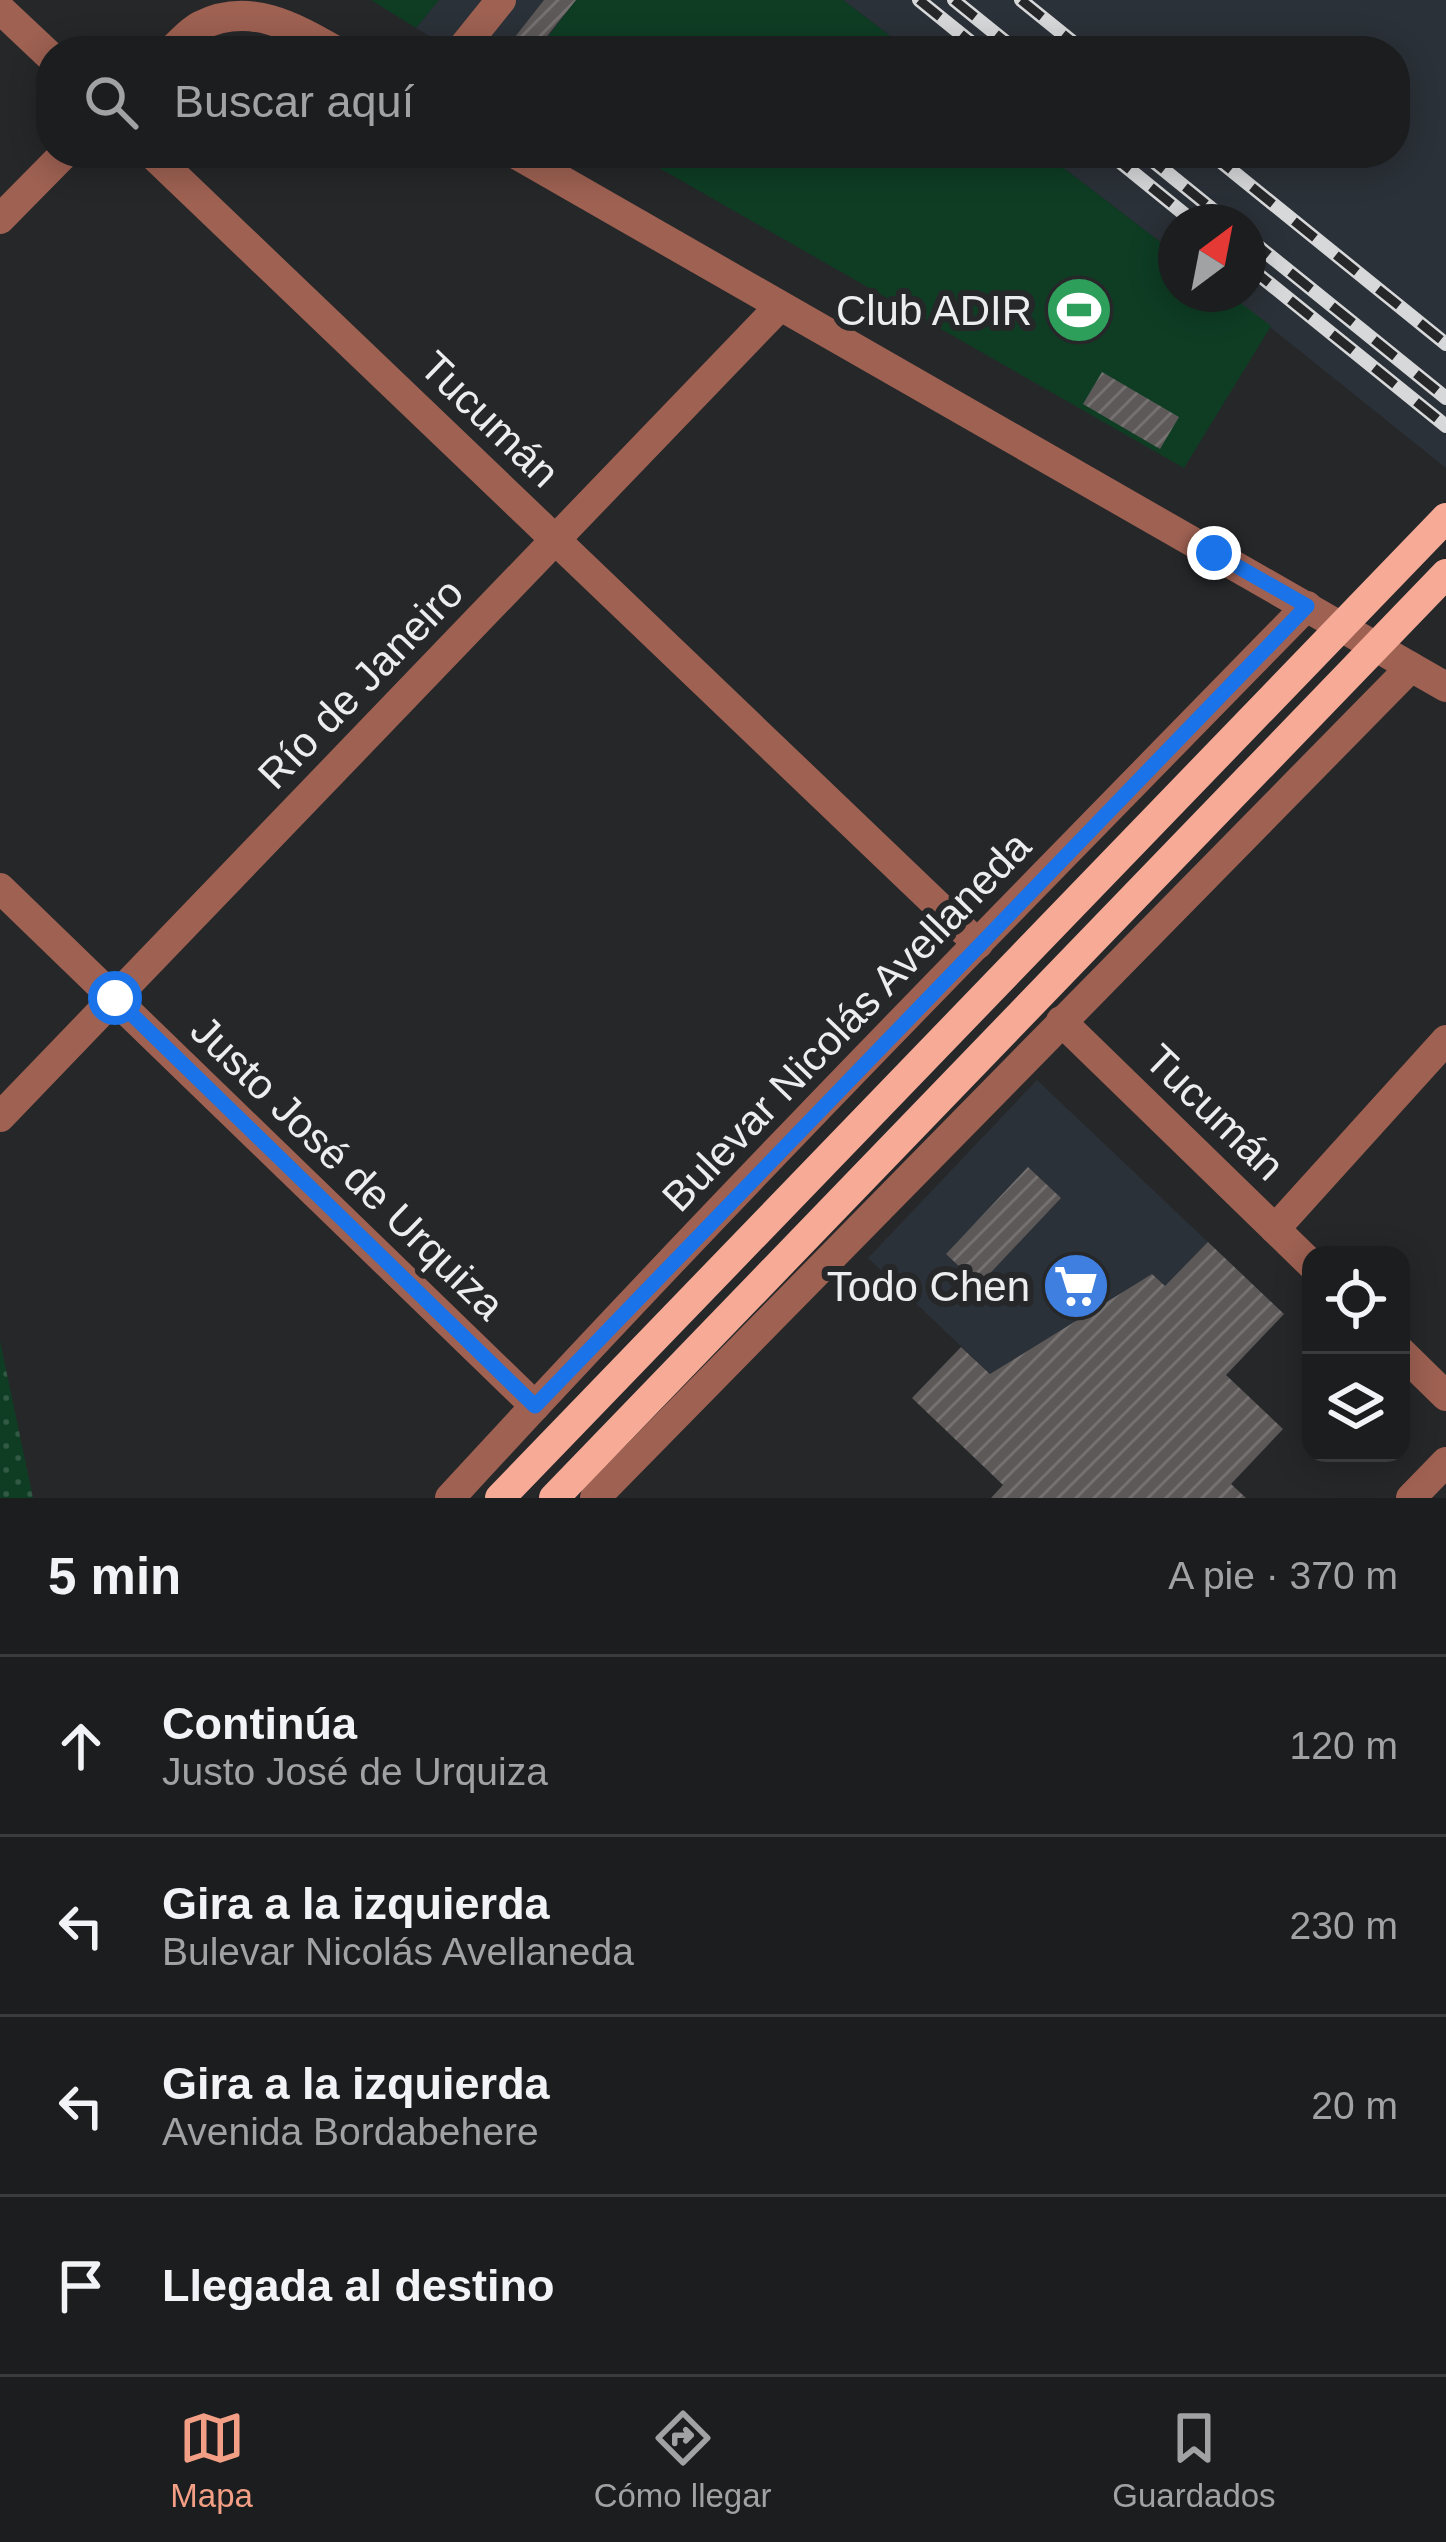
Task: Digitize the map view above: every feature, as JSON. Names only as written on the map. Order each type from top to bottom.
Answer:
[{"type":"main road","points":[[500,1498],[1446,518]]},
{"type":"main road","points":[[554,1498],[1446,574]]},
{"type":"street","points":[[472,36],[501,0]]},
{"type":"street","points":[[0,9],[36,43]]},
{"type":"street","points":[[187,36],[198,26],[241,15],[288,23],[310,36]]},
{"type":"street","points":[[0,219],[49,168]]},
{"type":"street","name":"Tucumán","points":[[167,168],[978,944]]},
{"type":"street","points":[[540,168],[1446,687]]},
{"type":"street","name":"Río de Janeiro","points":[[0,1117],[781,306]]},
{"type":"street","name":"Bulevar Nicolás Avellaneda","points":[[450,1498],[1307,606]]},
{"type":"street","points":[[611,1492],[1061,1021],[1411,667]]},
{"type":"street","points":[[1211,704],[1251,693],[1302,739],[1300,779]]},
{"type":"street","name":"Justo José de Urquiza","points":[[0,888],[535,1406]]},
{"type":"street","name":"Tucumán","points":[[1061,1021],[1302,1255]]},
{"type":"street","points":[[1275,1229],[1446,1040]]},
{"type":"street","points":[[1403,1354],[1446,1396]]},
{"type":"street","points":[[1411,1498],[1446,1462]]},
{"type":"shaded area","points":[[439,0],[576,0],[548,36],[430,36],[416,28]]},
{"type":"shaded area","points":[[843,0],[1446,0],[1446,468],[1251,312],[1266,312],[1266,204],[1158,204],[1158,240],[1064,168],[1410,168],[1410,36],[890,36]]},
{"type":"shaded area","name":"Todo Chen","points":[[1037,1080],[1284,1314],[1137,1469],[1081,1460],[868,1258]]},
{"type":"green space","points":[[371,0],[439,0],[416,28]]},
{"type":"green space","points":[[576,0],[843,0],[890,36],[548,36]]},
{"type":"green space","name":"Club ADIR","points":[[659,168],[1064,168],[1158,240],[1158,312],[1253,312],[1271,326],[1184,468]]},
{"type":"green space","points":[[0,1341],[33,1498],[0,1498]]},
{"type":"building","points":[[544,0],[576,0],[547,36],[516,36]]},
{"type":"building","points":[[1102,372],[1179,417],[1160,449],[1083,404]]},
{"type":"building","points":[[1028,1167],[1061,1198],[979,1285],[946,1254]]},
{"type":"building","points":[[1208,1242],[1284,1314],[1226,1375],[1283,1429],[1231,1484],[1246,1498],[991,1498],[1003,1485],[912,1398],[961,1347],[990,1374],[1152,1274],[1165,1286]]},
{"type":"railway","points":[[919,0],[963,36]]},
{"type":"railway","points":[[954,0],[998,36]]},
{"type":"railway","points":[[1021,0],[1065,36]]},
{"type":"railway","points":[[1127,168],[1172,204]]},
{"type":"railway","points":[[1161,168],[1206,204]]},
{"type":"railway","points":[[1229,168],[1446,344]]},
{"type":"railway","points":[[1266,253],[1446,398]]},
{"type":"railway","points":[[1266,281],[1446,426]]},
{"type":"place","name":"Club ADIR","points":[[1079,310]]},
{"type":"place","name":"Todo Chen","points":[[1076,1286]]},
{"type":"route","points":[[115,998],[535,1406],[1307,606],[1214,553]]}]
